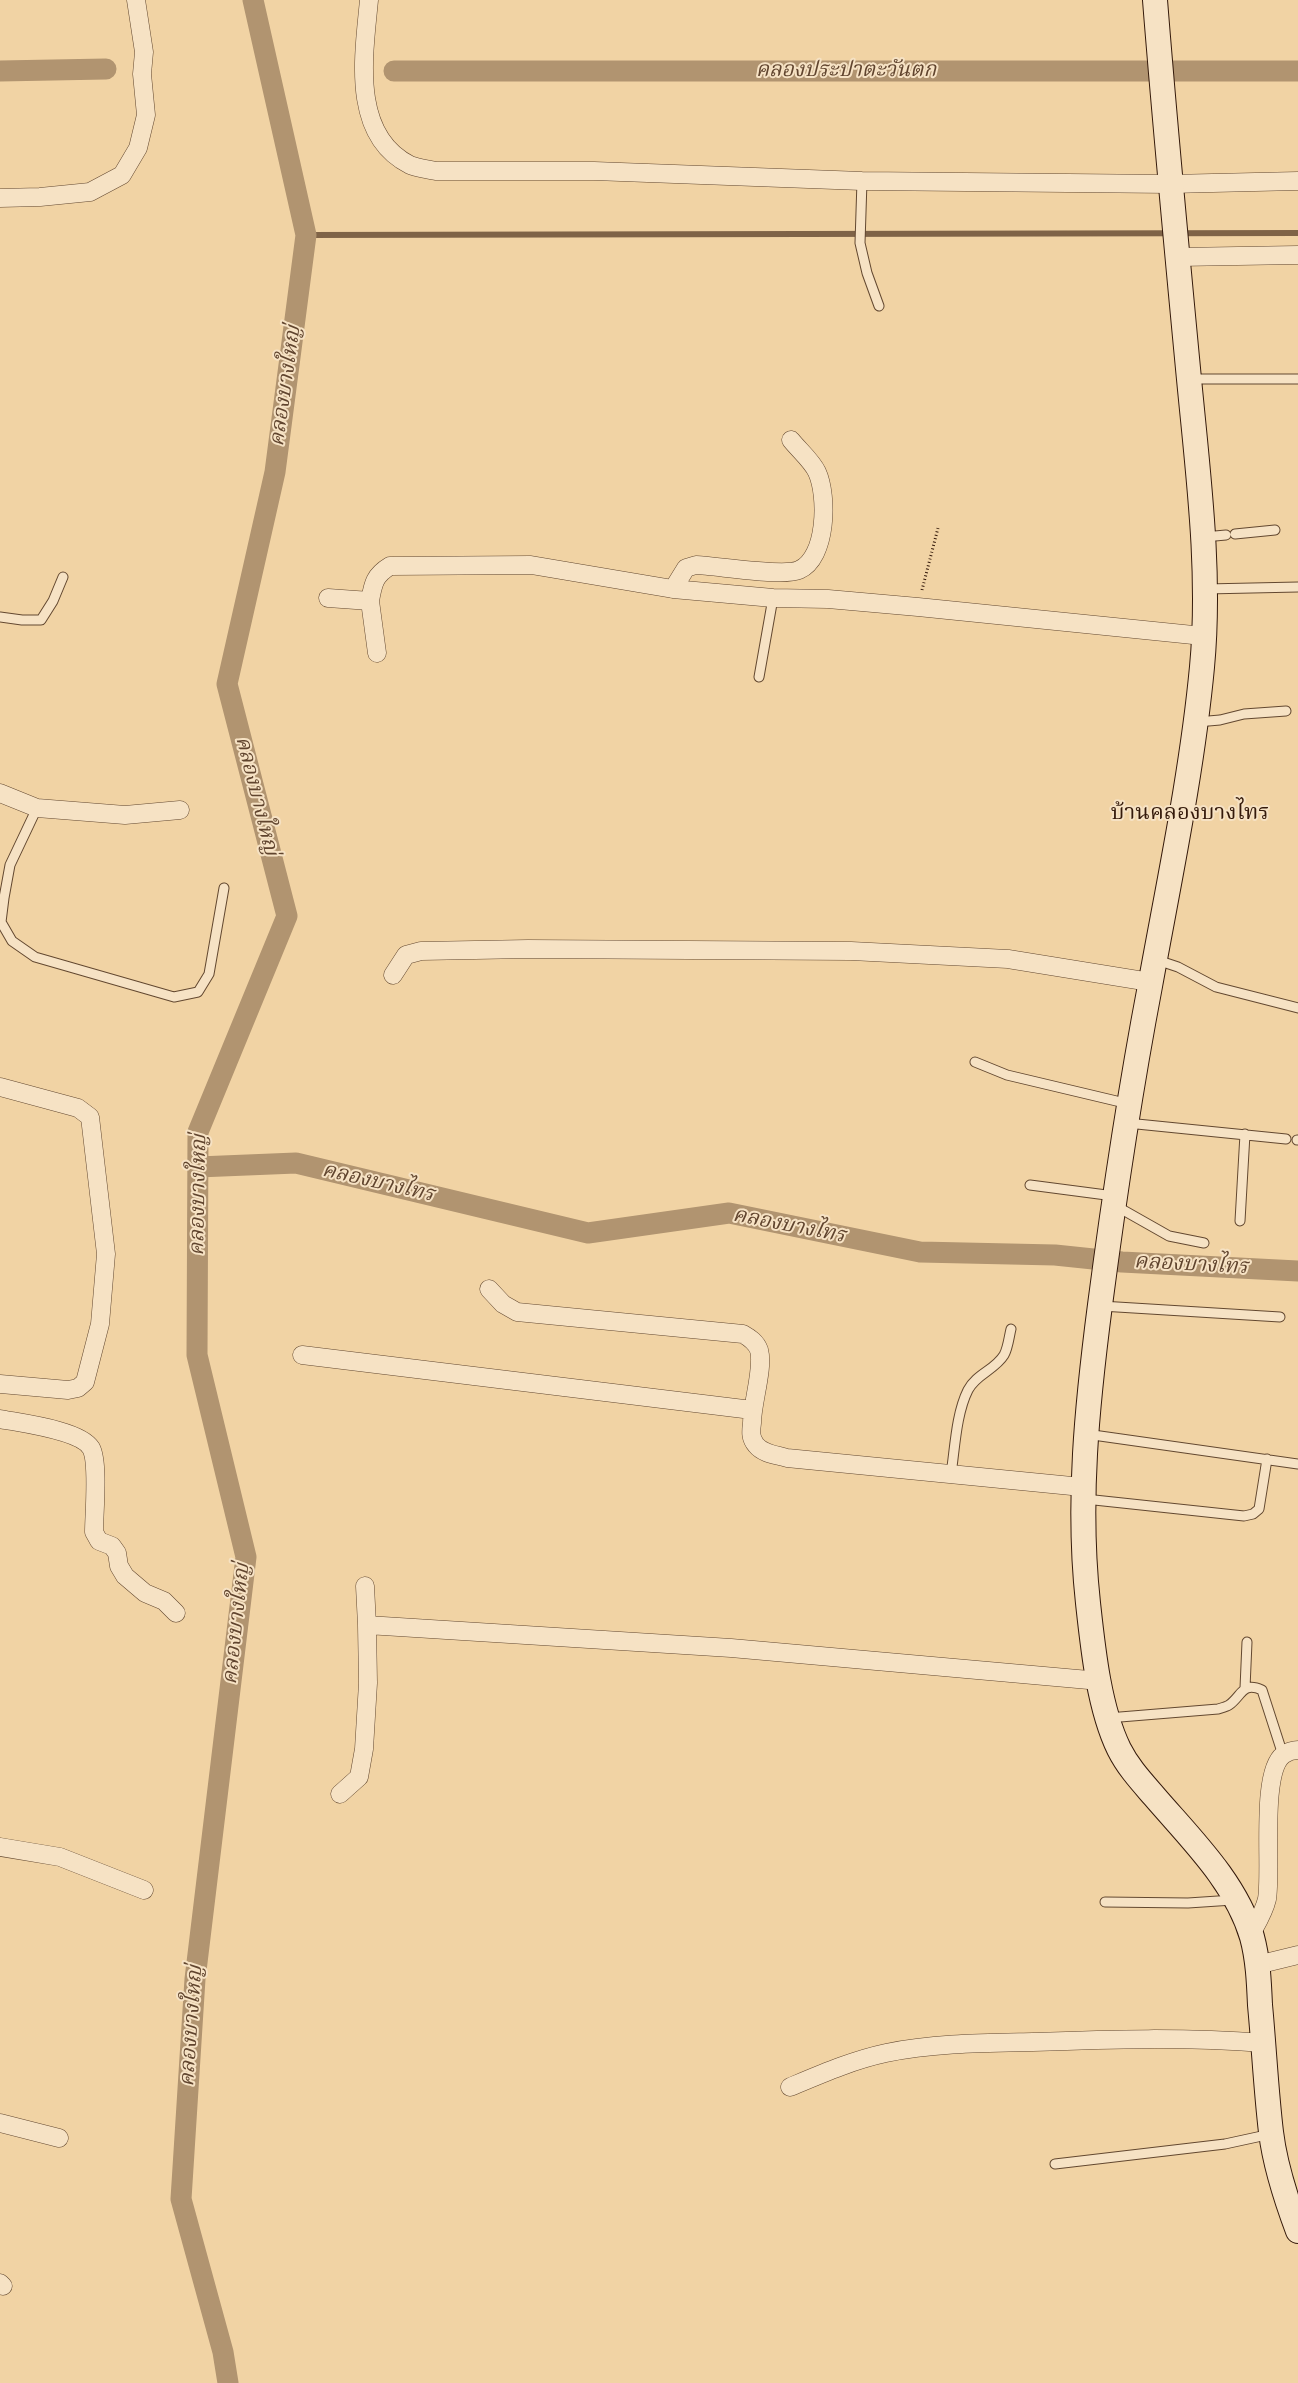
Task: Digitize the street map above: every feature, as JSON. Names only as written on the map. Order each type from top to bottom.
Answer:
[{"type":"street","points":[[0,198],[40,197],[90,192],[122,175],[138,148],[146,115],[142,74],[144,52],[136,0]]},
{"type":"street","points":[[369,0],[364,73],[366,100],[378,138],[392,153],[411,165],[436,171],[594,171],[862,182],[1170,184],[1298,181]]},
{"type":"street","points":[[1155,0],[1202,537],[1204,589],[1202,664],[1173,864],[1150,982],[1110,1229],[1089,1389],[1082,1493],[1082,1540],[1088,1601],[1100,1681],[1108,1718],[1120,1752],[1136,1775],[1212,1864],[1236,1900],[1251,1934],[1257,1964],[1271,2134],[1278,2170],[1298,2232]]},
{"type":"street","points":[[1176,241],[1298,256]]},
{"type":"street","points":[[673,589],[686,568],[696,565],[783,572],[798,571],[808,565],[817,550],[823,521],[823,499],[817,472],[791,440]]},
{"type":"street","points":[[377,654],[370,600],[378,573],[390,566],[417,564],[531,565],[673,589],[773,598],[828,599],[1203,636]]},
{"type":"street","points":[[328,598],[370,600]]},
{"type":"street","points":[[0,793],[37,808],[125,815],[180,810]]},
{"type":"street","points":[[392,975],[406,955],[421,951],[757,949],[1008,959],[1150,982]]},
{"type":"street","points":[[0,1087],[78,1108],[90,1117],[106,1254],[100,1324],[85,1382],[78,1388],[68,1390],[0,1384]]},
{"type":"street","points":[[490,1290],[503,1304],[516,1312],[743,1334],[753,1340],[759,1350],[760,1365],[752,1410],[751,1438],[756,1446],[766,1452],[787,1458],[951,1474],[1082,1493]]},
{"type":"street","points":[[302,1355],[752,1410]]},
{"type":"street","points":[[0,1419],[57,1431],[82,1439],[91,1448],[95,1463],[94,1532],[99,1541],[112,1546],[118,1553],[119,1566],[126,1576],[145,1593],[164,1601],[176,1613]]},
{"type":"street","points":[[340,1794],[359,1777],[364,1749],[368,1683],[364,1586]]},
{"type":"street","points":[[367,1625],[731,1648],[1100,1681]]},
{"type":"street","points":[[1251,1934],[1263,1913],[1267,1897],[1267,1844],[1272,1781],[1276,1765],[1291,1752]]},
{"type":"street","points":[[0,1847],[60,1857],[144,1890]]},
{"type":"street","points":[[1257,1964],[1298,1955]]},
{"type":"street","points":[[790,2087],[884,2054],[912,2048],[1129,2038],[1196,2038],[1264,2043]]},
{"type":"street","points":[[0,2123],[59,2138]]},
{"type":"lane","points":[[862,182],[859,214],[860,243],[867,273],[879,306]]},
{"type":"lane","points":[[1189,378],[1298,379]]},
{"type":"lane","points":[[1202,537],[1275,530]]},
{"type":"lane","points":[[0,617],[41,620],[53,601],[63,578]]},
{"type":"lane","points":[[1204,589],[1298,587]]},
{"type":"lane","points":[[759,677],[773,598]]},
{"type":"lane","points":[[1194,722],[1220,720],[1244,714],[1286,711]]},
{"type":"lane","points":[[37,808],[10,865],[1,922],[12,941],[35,957],[174,997],[198,992],[209,974],[224,888]]},
{"type":"lane","points":[[1155,959],[1178,967],[1216,987],[1298,1008]]},
{"type":"lane","points":[[975,1062],[1007,1075],[1128,1113],[1245,1134],[1286,1138]]},
{"type":"lane","points":[[1240,1220],[1245,1134]]},
{"type":"lane","points":[[1030,1185],[1114,1201],[1169,1236],[1204,1243]]},
{"type":"lane","points":[[1101,1296],[1280,1316]]},
{"type":"lane","points":[[951,1474],[960,1418],[967,1392],[974,1380],[993,1367],[1004,1355],[1011,1329]]},
{"type":"lane","points":[[1086,1434],[1298,1464]]},
{"type":"lane","points":[[1082,1493],[1244,1516],[1253,1514],[1258,1509],[1267,1460]]},
{"type":"lane","points":[[1245,1688],[1247,1642]]},
{"type":"lane","points":[[1108,1718],[1218,1709],[1228,1706],[1245,1688],[1254,1686],[1262,1690],[1291,1752]]},
{"type":"lane","points":[[1105,1902],[1188,1903],[1236,1900]]},
{"type":"lane","points":[[1055,2164],[1225,2144],[1271,2134]]},
{"type":"path","points":[[918,607],[938,528]]},
{"type":"waterway","name":"คลองบางใหญ่","points":[[228,2383],[223,2352],[181,2199],[195,1979],[246,1557],[197,1355],[198,1132],[287,916],[227,684],[275,472],[306,235],[253,0]]},
{"type":"waterway","name":"คลองประปาตะวันตก","points":[[0,71],[106,69]]},
{"type":"waterway","name":"คลองประปาตะวันตก","points":[[394,71],[1298,71]]},
{"type":"waterway","points":[[306,235],[1298,233]]},
{"type":"waterway","name":"คลองบางไทร","points":[[198,1167],[296,1163],[588,1233],[729,1213],[920,1252],[1055,1255],[1122,1262],[1298,1271]]},
{"type":"district","name":"บ้านคลองบางไทร","points":[[1190,814]]}]
